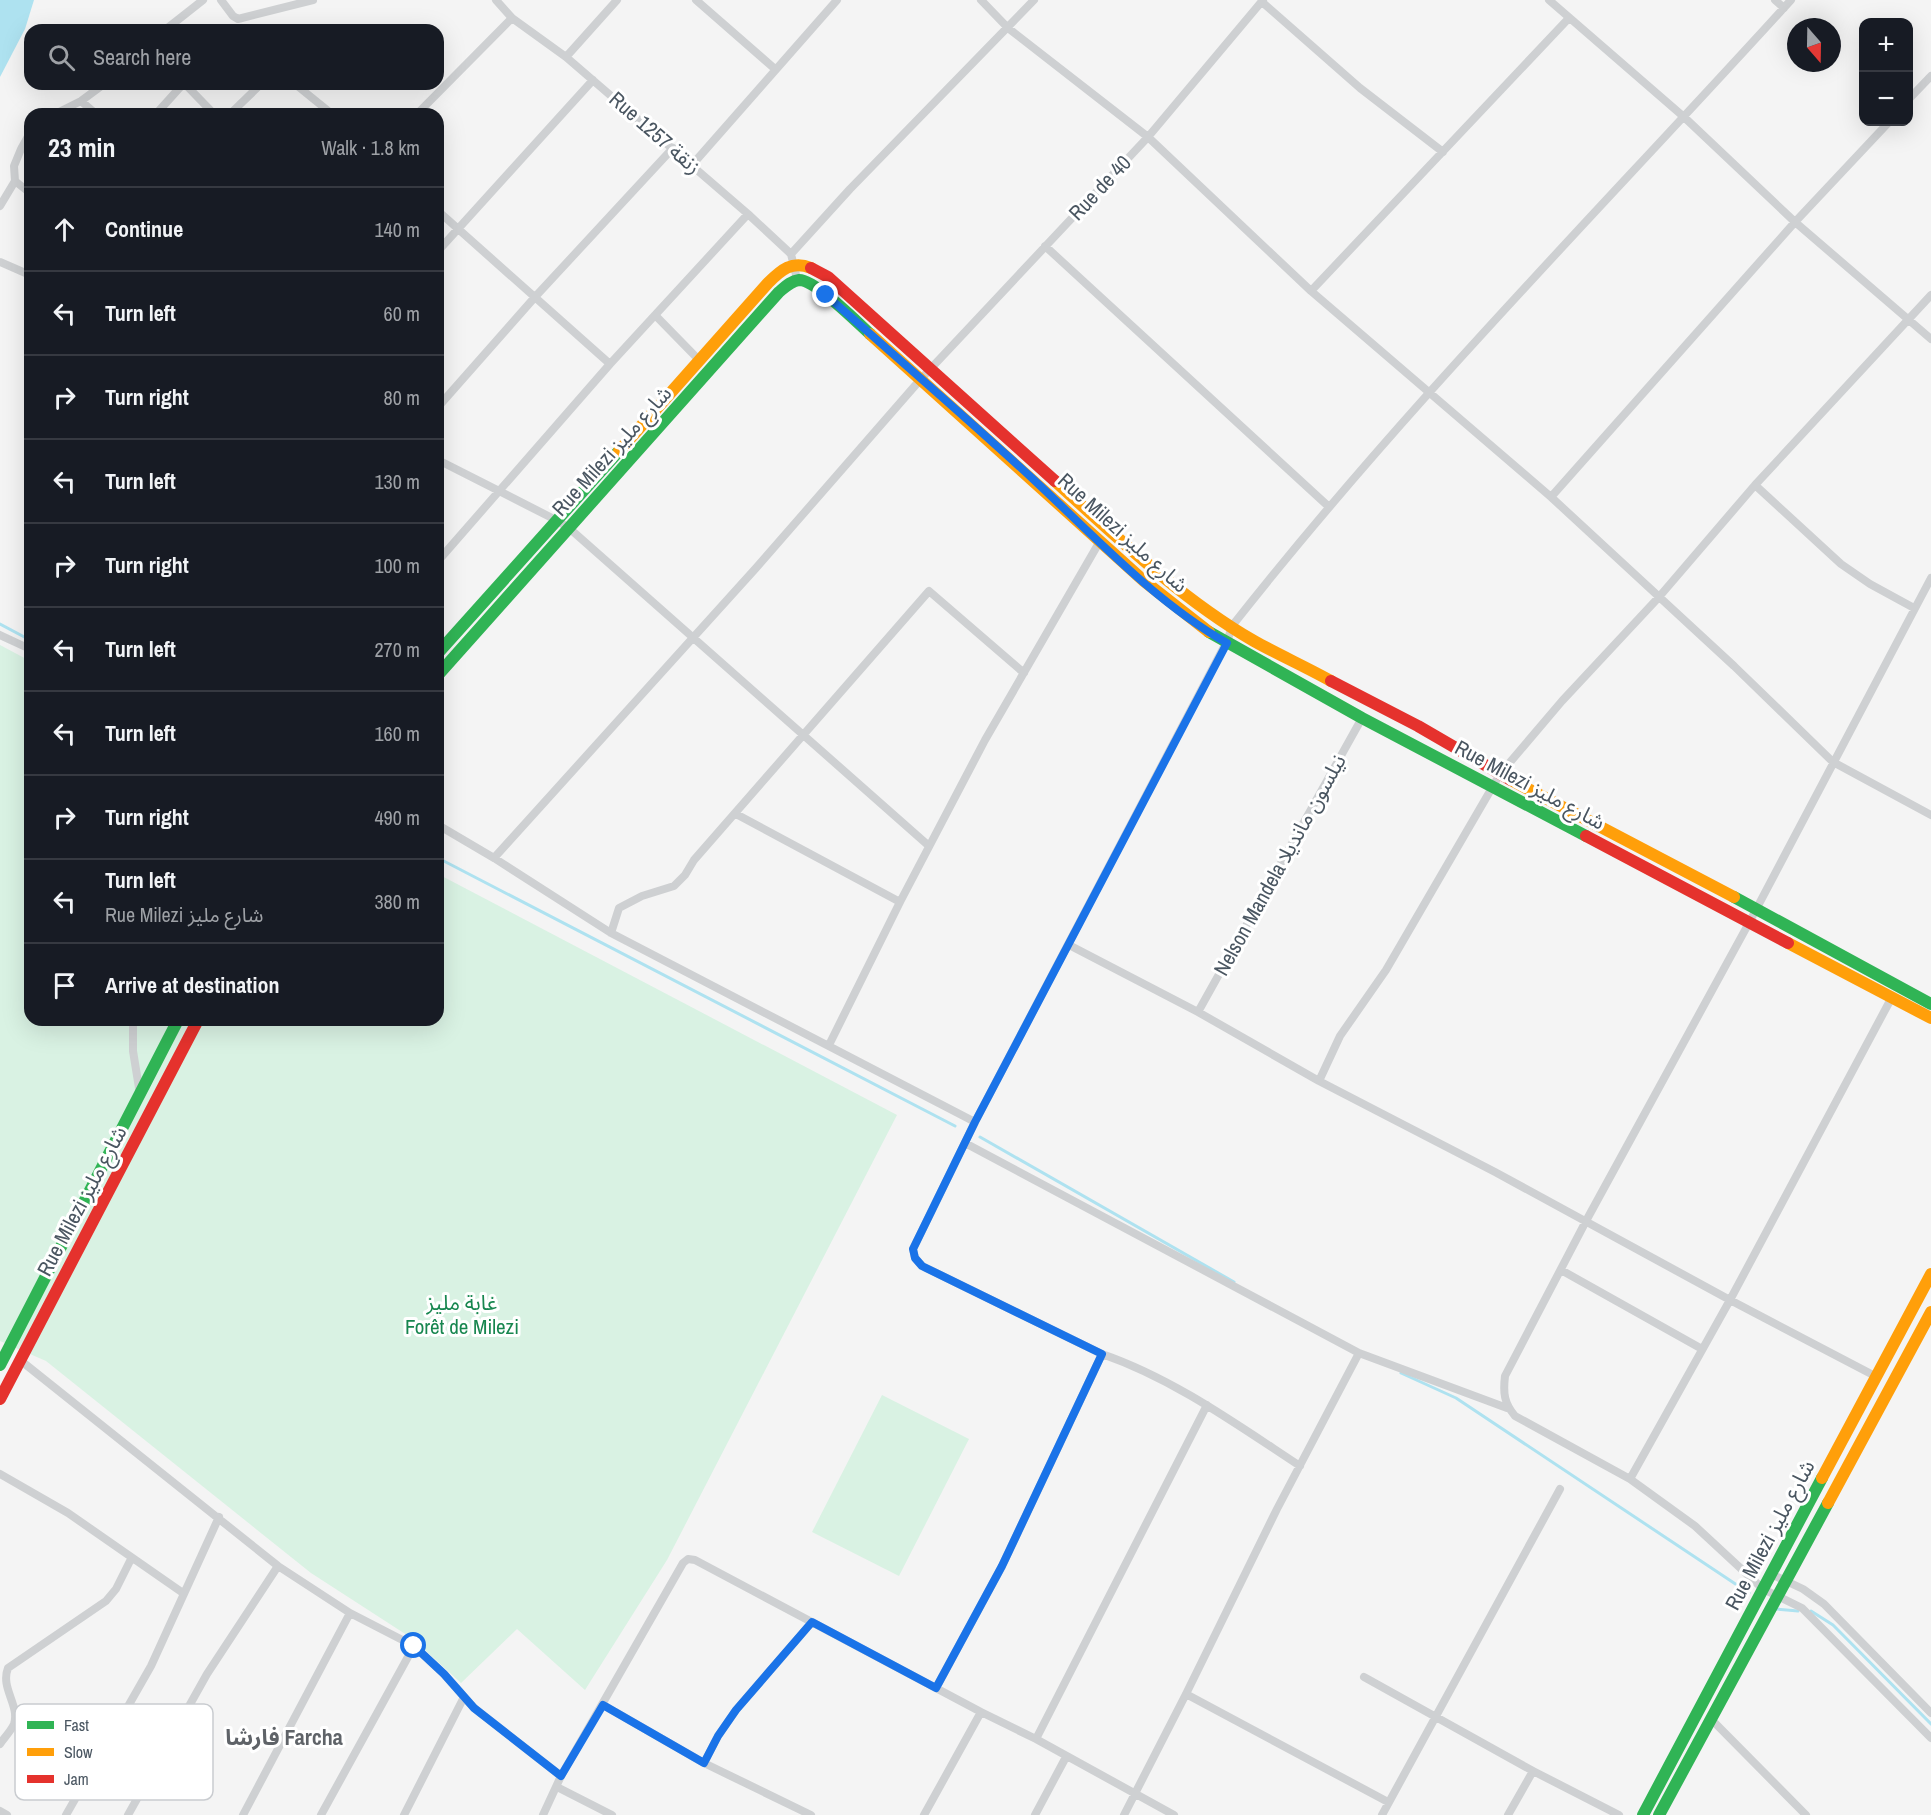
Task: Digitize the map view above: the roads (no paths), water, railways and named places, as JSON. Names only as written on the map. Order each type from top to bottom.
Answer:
[{"type":"street","points":[[173,24],[203,0]]},
{"type":"street","points":[[221,0],[232,16],[238,19],[313,0]]},
{"type":"street","name":"Rue 1257 زنقة","points":[[496,0],[512,18],[566,57],[673,148],[748,214],[792,259]]},
{"type":"street","points":[[566,57],[616,0]]},
{"type":"street","points":[[696,0],[775,69]]},
{"type":"street","points":[[692,165],[837,0]]},
{"type":"street","points":[[981,0],[1008,28],[1148,137],[1311,291],[1551,496],[1734,666],[1833,762],[1931,815]]},
{"type":"street","points":[[797,279],[792,259],[850,189],[1034,0]]},
{"type":"street","points":[[1549,0],[1684,117],[1795,222],[1931,339]]},
{"type":"street","points":[[1775,0],[1784,8]]},
{"type":"street","points":[[1300,1466],[1173,1384],[1127,1362],[1102,1354],[922,1266],[915,1258],[913,1249],[975,1122],[1227,643],[1232,626],[1328,506],[1791,0]]},
{"type":"street","points":[[1263,1],[1360,88],[1443,152]]},
{"type":"street","name":"Rue de 40","points":[[494,858],[756,568],[920,380],[1148,137],[1263,1]]},
{"type":"street","points":[[444,87],[512,18]]},
{"type":"street","points":[[1311,291],[1569,18]]},
{"type":"street","points":[[1913,95],[1931,76]]},
{"type":"street","points":[[444,244],[593,80]]},
{"type":"street","points":[[67,108],[96,90]]},
{"type":"street","points":[[162,108],[178,90]]},
{"type":"street","points":[[190,90],[208,108]]},
{"type":"street","points":[[236,108],[255,90]]},
{"type":"street","points":[[302,90],[325,108]]},
{"type":"street","points":[[423,108],[441,90]]},
{"type":"street","points":[[81,101],[89,108]]},
{"type":"street","points":[[1551,496],[1795,222],[1885,126]]},
{"type":"street","points":[[0,206],[15,181],[14,165],[24,144]]},
{"type":"street","points":[[444,400],[673,148]]},
{"type":"street","points":[[15,181],[24,188]]},
{"type":"street","points":[[444,554],[610,364],[748,214]]},
{"type":"street","points":[[444,216],[610,364]]},
{"type":"street","points":[[1045,246],[1328,506]]},
{"type":"street","name":"Rue Milezi شارع مليز","points":[[444,646],[758,292],[792,259],[814,268],[828,278],[1149,565],[1253,640],[1418,726],[1500,774],[1755,908],[1931,1004]]},
{"type":"street","points":[[0,262],[24,272]]},
{"type":"street","name":"Rue Milezi شارع مليز","points":[[444,668],[773,299],[787,285],[797,279],[804,279],[826,295],[1144,581],[1209,633],[1362,718],[1931,1017]]},
{"type":"street","points":[[1319,1081],[1340,1036],[1386,970],[1500,774],[1562,701],[1659,597],[1755,485],[1931,295]]},
{"type":"street","points":[[655,315],[699,360]]},
{"type":"street","points":[[444,463],[569,528],[930,846]]},
{"type":"street","points":[[1755,485],[1842,564],[1870,584],[1914,608]]},
{"type":"street","points":[[829,1045],[900,902],[985,740],[1100,542]]},
{"type":"street","points":[[1931,578],[1750,921],[1586,1221],[1505,1376],[1503,1394],[1508,1408],[1515,1416],[1630,1479],[1695,1526],[1763,1589],[1802,1608],[1931,1738]]},
{"type":"street","points":[[611,933],[619,908],[642,896],[674,886],[694,860],[929,591],[1024,673]]},
{"type":"street","points":[[0,635],[24,646]]},
{"type":"street","name":"Nelson Mandela نيلسون مانديلا","points":[[1198,1012],[1362,718]]},
{"type":"street","points":[[736,814],[900,902]]},
{"type":"street","points":[[444,829],[611,933],[975,1122]]},
{"type":"street","points":[[1070,945],[1198,1012],[1319,1081],[1877,1377]]},
{"type":"street","points":[[1630,1479],[1730,1300],[1892,997]]},
{"type":"street","points":[[134,1026],[133,1051],[140,1094]]},
{"type":"street","name":"Rue Milezi شارع مليز","points":[[0,1365],[175,1026]]},
{"type":"street","name":"Rue Milezi شارع مليز","points":[[0,1399],[195,1026]]},
{"type":"street","points":[[965,1143],[1359,1353],[1508,1408]]},
{"type":"street","points":[[1561,1270],[1702,1348]]},
{"type":"street","name":"Rue Milezi شارع مليز","points":[[1643,1815],[1931,1274]]},
{"type":"street","name":"Rue Milezi شارع مليز","points":[[1659,1815],[1931,1312]]},
{"type":"street","points":[[1124,1815],[1233,1596],[1359,1353]]},
{"type":"street","points":[[936,1688],[1002,1566],[1102,1354]]},
{"type":"street","points":[[20,1360],[278,1566],[350,1613],[414,1646],[484,1716],[561,1776]]},
{"type":"street","points":[[1036,1739],[1207,1405]]},
{"type":"street","points":[[0,1474],[68,1513],[183,1593]]},
{"type":"street","points":[[1382,1815],[1560,1489]]},
{"type":"street","points":[[129,1704],[151,1666],[219,1517]]},
{"type":"street","points":[[0,1744],[14,1721],[13,1706],[5,1685],[8,1668],[106,1601],[116,1589],[131,1559]]},
{"type":"street","points":[[543,1815],[561,1776],[683,1563],[688,1559],[695,1560],[1036,1739],[1174,1815]]},
{"type":"street","points":[[190,1704],[207,1674],[278,1566]]},
{"type":"street","points":[[1771,1574],[1803,1589],[1824,1604],[1931,1713]]},
{"type":"street","points":[[243,1815],[350,1613]]},
{"type":"street","points":[[704,1763],[718,1736],[736,1710],[812,1622]]},
{"type":"street","points":[[321,1815],[414,1646]]},
{"type":"street","points":[[1364,1677],[1533,1771],[1619,1815]]},
{"type":"street","points":[[1186,1694],[1388,1802]]},
{"type":"street","points":[[404,1815],[464,1697]]},
{"type":"street","points":[[603,1705],[704,1763],[811,1815]]},
{"type":"street","points":[[924,1815],[981,1712]]},
{"type":"street","points":[[1710,1718],[1806,1815]]},
{"type":"street","points":[[1035,1815],[1066,1757]]},
{"type":"street","points":[[1508,1815],[1533,1771]]},
{"type":"street","points":[[557,1787],[612,1815]]},
{"type":"street","points":[[66,1815],[75,1800]]},
{"type":"street","points":[[128,1815],[136,1800]]},
{"type":"street","points":[[0,1811],[7,1815]]},
{"type":"water","points":[[0,0],[34,0],[27,24],[24,24],[24,31],[0,77]]},
{"type":"waterway","points":[[0,624],[24,637]]},
{"type":"waterway","points":[[444,861],[955,1126]]},
{"type":"waterway","points":[[980,1137],[1234,1282]]},
{"type":"waterway","points":[[1401,1373],[1456,1398],[1749,1593]]},
{"type":"waterway","points":[[1776,1609],[1798,1611]]},
{"type":"waterway","points":[[1811,1611],[1833,1625],[1931,1724]]},
{"type":"district","name":"فارشا Farcha","points":[[284,1737]]},
{"type":"park label","name":"غابة مليز Forêt de Milezi","points":[[462,1315]]}]
